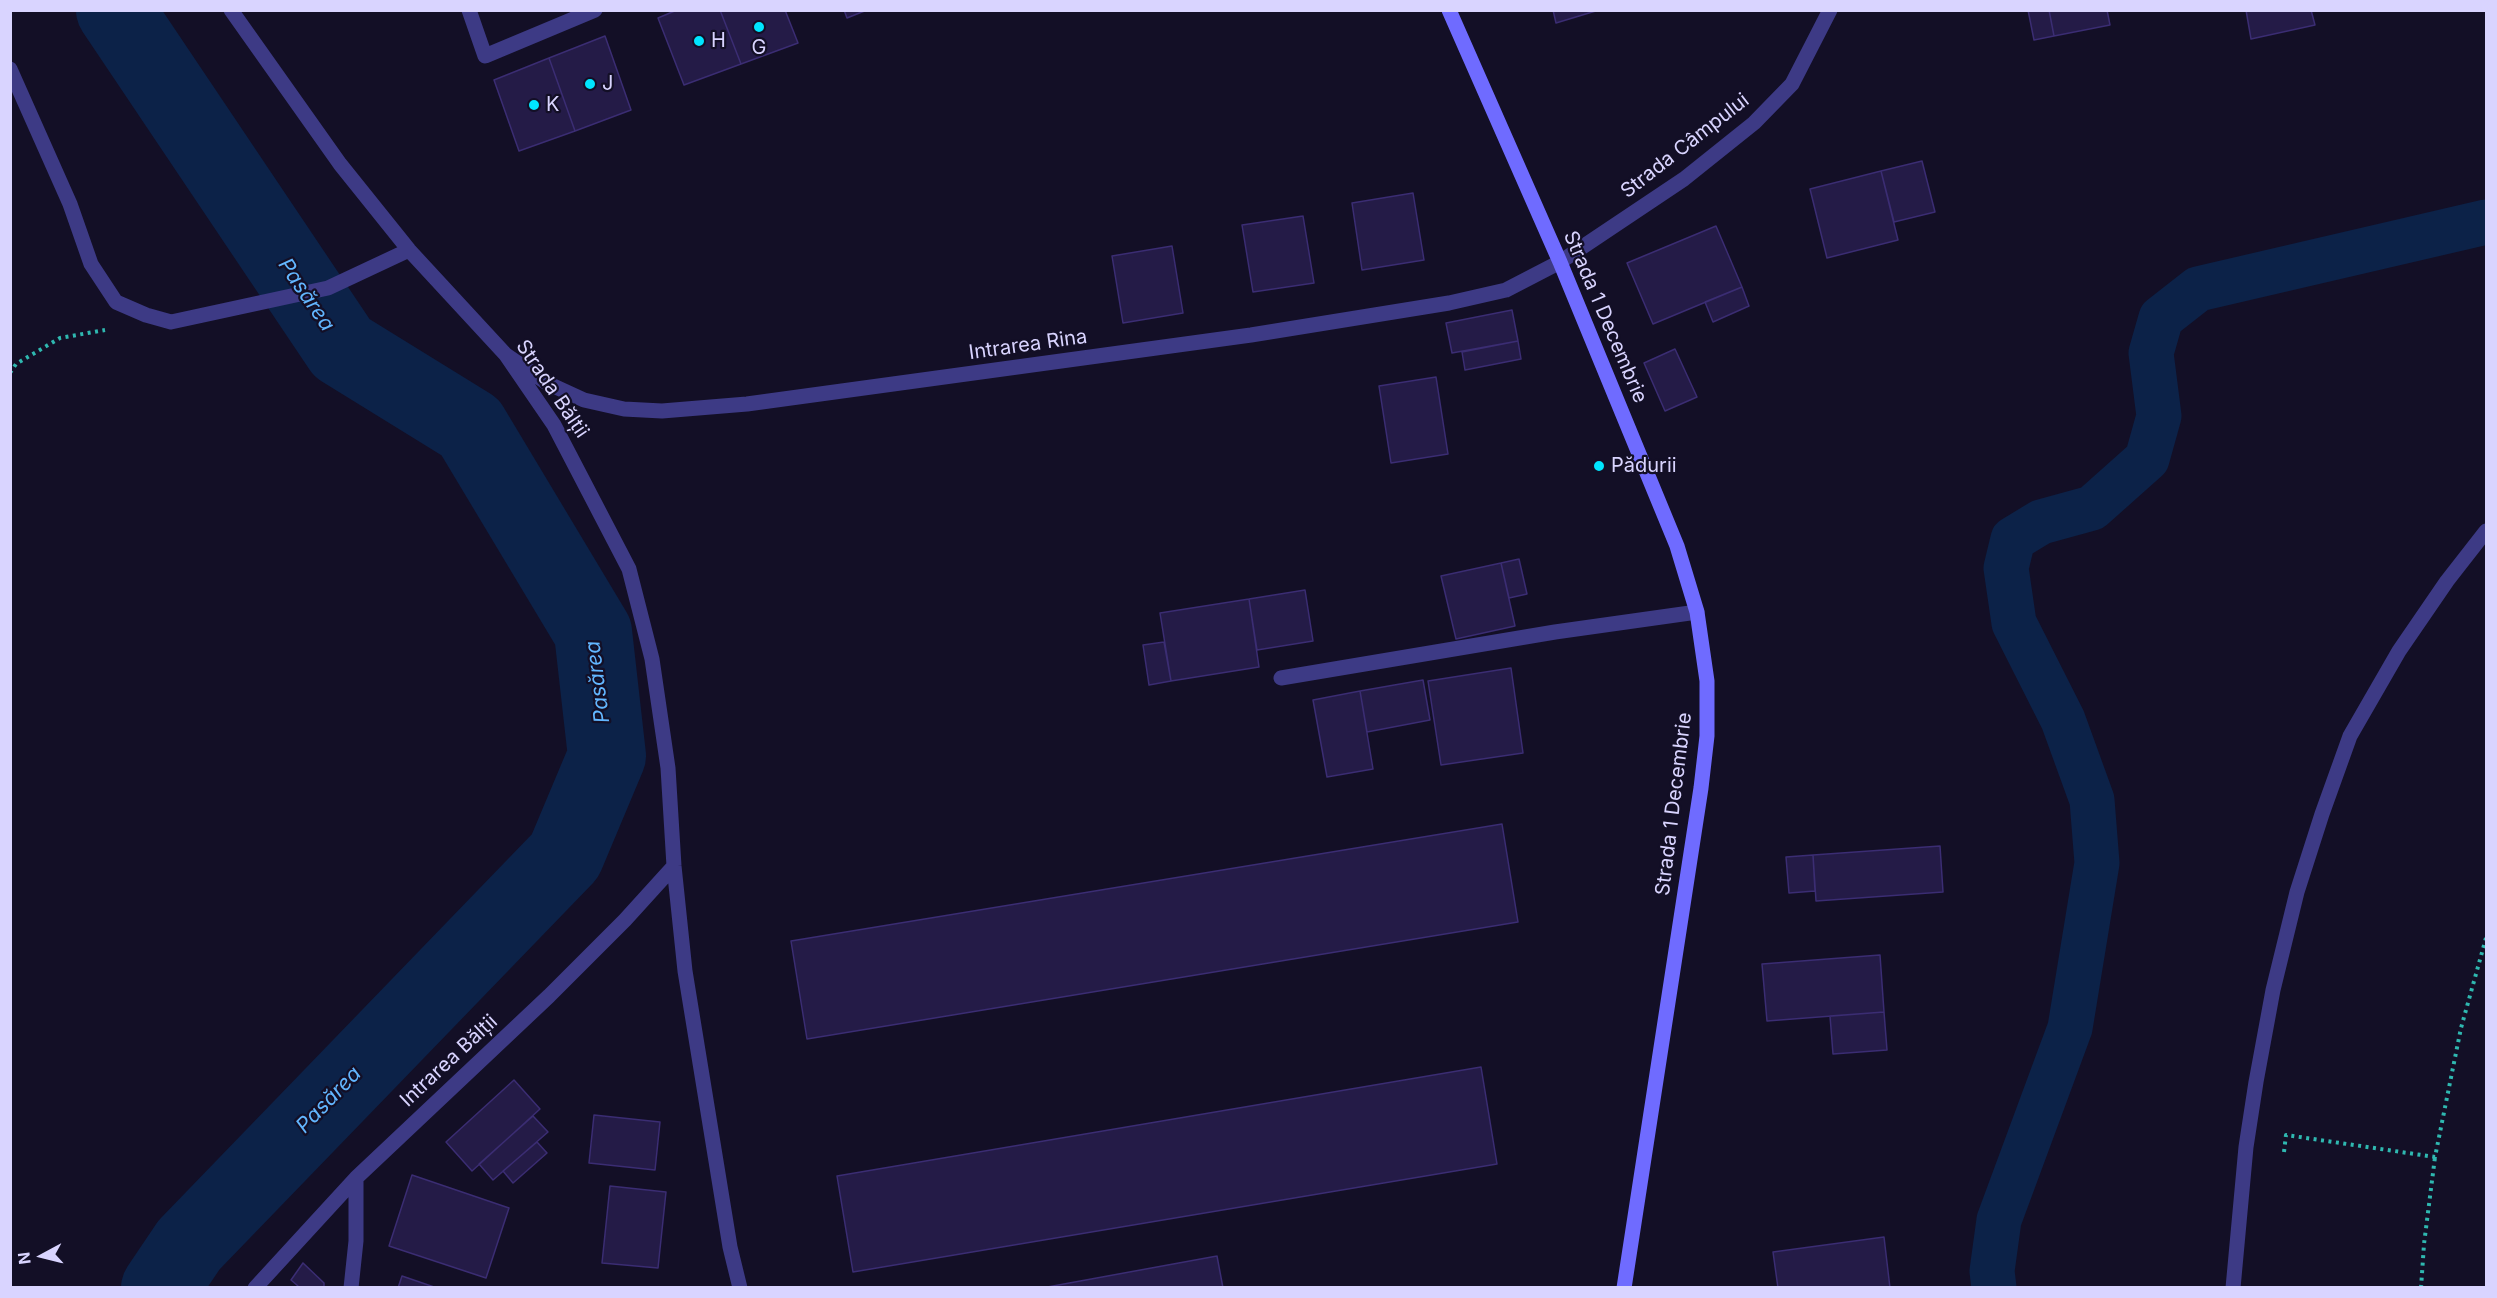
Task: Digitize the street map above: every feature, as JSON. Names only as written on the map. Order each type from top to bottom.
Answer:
[{"type":"main road","name":"Strada 1 Decembrie","points":[[1449,10],[1560,262],[1677,546],[1697,612],[1707,681],[1705,757],[1675,969],[1624,1287]]},
{"type":"street","name":"Strada Bălții","points":[[231,10],[340,164],[409,250],[506,355],[554,425],[629,569],[652,659],[668,768],[674,866],[685,971],[730,1247],[740,1287]]},
{"type":"street","points":[[469,10],[485,56],[595,10]]},
{"type":"street","name":"Strada Câmpului","points":[[1560,262],[1684,179],[1754,123],[1792,84],[1830,10]]},
{"type":"street","points":[[10,69],[70,204],[92,264],[116,302],[146,315],[171,322],[328,288],[409,250]]},
{"type":"street","name":"Intrarea Rina","points":[[506,355],[547,383],[575,396],[624,409],[662,411],[747,404],[1251,335],[1449,303],[1506,290],[1560,262]]},
{"type":"street","points":[[2233,1287],[2246,1147],[2273,990],[2297,892],[2322,814],[2350,736],[2399,651],[2447,580],[2487,531]]},
{"type":"street","points":[[1281,678],[1555,632],[1697,612]]},
{"type":"street","name":"Intrarea Bălții","points":[[255,1287],[356,1178],[549,996],[625,920],[674,866]]},
{"type":"street","points":[[351,1287],[356,1241],[356,1178]]},
{"type":"path","points":[[10,373],[16,364],[60,338],[108,329]]},
{"type":"path","points":[[2421,1287],[2424,1244],[2436,1157],[2461,1028],[2487,938]]},
{"type":"path","points":[[2284,1152],[2286,1135],[2436,1157]]},
{"type":"building","name":"H","points":[[677,10],[720,10],[741,64],[684,85],[658,18]]},
{"type":"building","name":"G","points":[[720,10],[785,10],[798,43],[741,64]]},
{"type":"building","points":[[844,10],[867,10],[847,18]]},
{"type":"building","points":[[1553,10],[1599,10],[1556,23]]},
{"type":"building","points":[[2028,10],[2049,10],[2054,36],[2034,40]]},
{"type":"building","points":[[2049,10],[2107,10],[2110,25],[2054,36]]},
{"type":"building","points":[[2246,10],[2311,10],[2315,25],[2251,39]]},
{"type":"building","name":"J","points":[[605,36],[631,110],[575,131],[549,58]]},
{"type":"building","name":"K","points":[[549,58],[575,131],[519,151],[494,80]]},
{"type":"building","points":[[1922,161],[1935,212],[1894,222],[1881,171]]},
{"type":"building","points":[[1881,171],[1898,240],[1827,258],[1810,189]]},
{"type":"building","points":[[1413,193],[1424,260],[1362,270],[1352,203]]},
{"type":"building","points":[[1303,216],[1314,283],[1253,292],[1242,225]]},
{"type":"building","points":[[1716,226],[1742,287],[1653,324],[1627,263]]},
{"type":"building","points":[[1172,246],[1183,313],[1123,323],[1112,256]]},
{"type":"building","points":[[1742,287],[1749,306],[1713,322],[1705,302]]},
{"type":"building","points":[[1512,310],[1518,341],[1452,353],[1446,323]]},
{"type":"building","points":[[1518,341],[1521,359],[1465,370],[1462,352]]},
{"type":"building","points":[[1675,349],[1697,397],[1665,411],[1644,363]]},
{"type":"building","points":[[1436,377],[1448,454],[1391,463],[1379,386]]},
{"type":"building","points":[[1519,559],[1527,594],[1509,598],[1501,563]]},
{"type":"building","points":[[1501,563],[1515,626],[1456,639],[1441,576]]},
{"type":"building","points":[[1305,590],[1313,641],[1257,650],[1249,599]]},
{"type":"building","points":[[1249,599],[1259,667],[1171,681],[1160,613]]},
{"type":"building","points":[[1164,642],[1171,681],[1149,685],[1143,645]]},
{"type":"building","points":[[1511,668],[1523,753],[1441,765],[1428,681]]},
{"type":"building","points":[[1423,680],[1430,720],[1367,732],[1360,691]]},
{"type":"building","points":[[1360,691],[1373,769],[1327,777],[1313,700]]},
{"type":"building","points":[[1502,824],[1518,922],[807,1039],[791,941]]},
{"type":"building","points":[[1940,846],[1943,892],[1816,901],[1813,855]]},
{"type":"building","points":[[1813,855],[1815,891],[1789,893],[1786,857]]},
{"type":"building","points":[[1880,955],[1884,1012],[1767,1021],[1762,964]]},
{"type":"building","points":[[1884,1012],[1887,1050],[1833,1054],[1830,1016]]},
{"type":"building","points":[[1481,1067],[1497,1164],[853,1272],[837,1176]]},
{"type":"building","points":[[514,1080],[540,1109],[472,1171],[446,1142]]},
{"type":"building","points":[[594,1115],[660,1122],[655,1170],[589,1163]]},
{"type":"building","points":[[533,1116],[548,1132],[493,1180],[479,1164]]},
{"type":"building","points":[[537,1142],[547,1153],[513,1183],[503,1171]]},
{"type":"building","points":[[412,1175],[509,1208],[486,1278],[389,1246]]},
{"type":"building","points":[[610,1186],[666,1192],[658,1268],[602,1263]]},
{"type":"building","points":[[1884,1237],[1890,1288],[1778,1288],[1773,1252]]},
{"type":"building","points":[[1217,1256],[1223,1288],[1042,1288]]},
{"type":"building","points":[[303,1263],[324,1283],[324,1288],[297,1288],[298,1286],[291,1280]]},
{"type":"building","points":[[402,1276],[437,1288],[398,1288]]},
{"type":"waterway","name":"Pasărea","points":[[115,10],[342,348],[470,427],[593,632],[607,756],[565,856],[189,1245],[160,1288]]},
{"type":"waterway","points":[[1994,1288],[1992,1271],[1999,1220],[2070,1028],[2097,863],[2092,800],[2063,720],[2014,623],[2006,568],[2013,539],[2041,522],[2092,508],[2147,459],[2159,416],[2151,353],[2161,318],[2198,289],[2486,222]]},
{"type":"place","name":"G","points":[[759,27]]},
{"type":"place","name":"H","points":[[699,41]]},
{"type":"place","name":"J","points":[[590,84]]},
{"type":"place","name":"K","points":[[534,105]]},
{"type":"place","name":"Pădurii","points":[[1599,466]]}]
